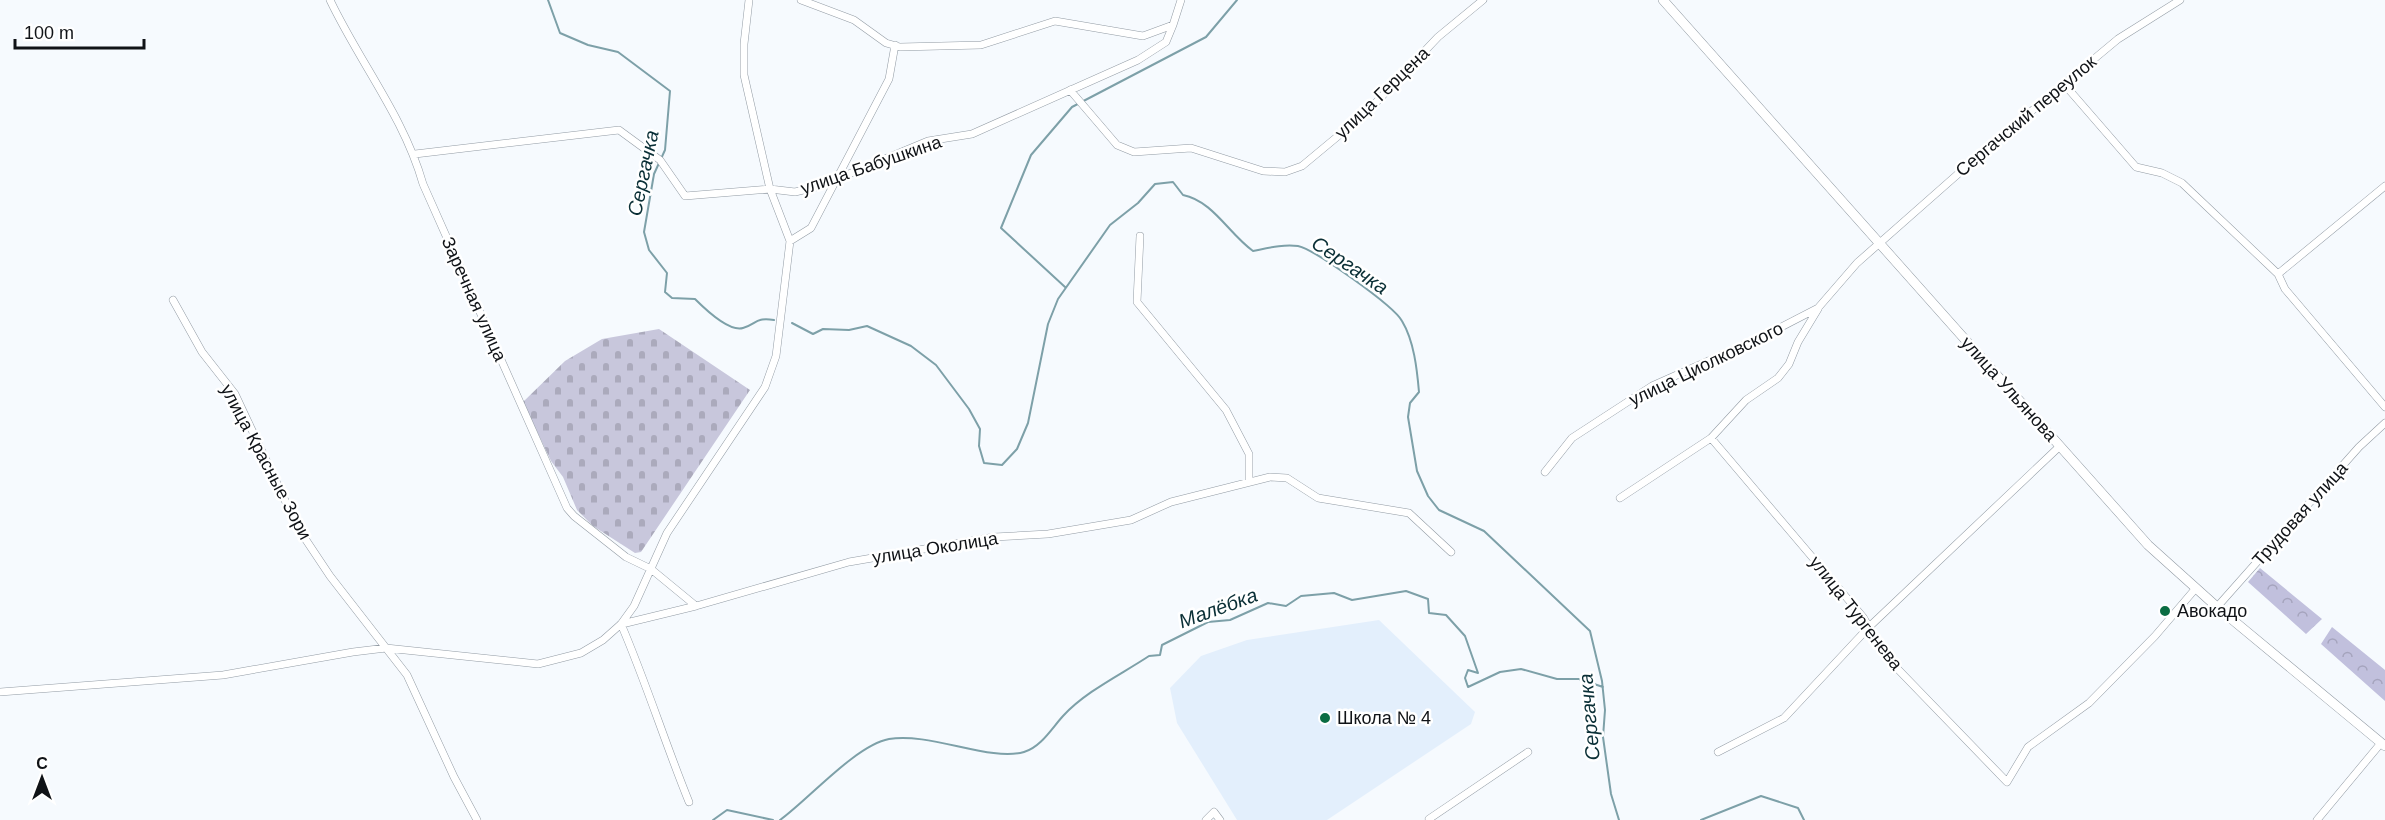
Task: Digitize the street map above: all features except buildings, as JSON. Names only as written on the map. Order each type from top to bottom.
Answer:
[{"type":"main road","name":"улица Ульянова","points":[[1663,0],[2148,545],[2217,607],[2383,744]]},
{"type":"street","name":"Заречная улица","points":[[330,0],[348,39],[400,122],[414,154],[423,184],[567,508],[626,557],[651,569],[696,606]]},
{"type":"street","points":[[0,692],[224,675],[386,648],[537,664],[555,662],[581,653],[603,640],[621,624],[634,606],[668,534],[765,387],[776,356],[790,241],[770,189],[744,75],[744,44],[749,0]]},
{"type":"street","points":[[801,0],[854,20],[879,39],[894,45],[981,45],[1055,21],[1143,36],[1173,25]]},
{"type":"street","points":[[1070,90],[1138,60],[1166,42],[1181,0]]},
{"type":"street","name":"улица Герцена","points":[[1070,90],[1117,145],[1134,152],[1191,148],[1263,171],[1285,172],[1302,166],[1367,112],[1438,37],[1483,0]]},
{"type":"street","name":"Сергачский переулок","points":[[1879,243],[2118,39],[2180,0]]},
{"type":"street","points":[[790,241],[811,228],[889,79],[894,45]]},
{"type":"street","points":[[2064,84],[2136,167],[2162,173],[2182,183],[2278,274],[2285,289],[2385,407]]},
{"type":"street","name":"улица Бабушкина","points":[[414,154],[619,130],[660,160],[685,196],[770,189],[795,192],[820,186],[928,141],[972,134],[1070,90]]},
{"type":"street","points":[[2278,274],[2385,186]]},
{"type":"street","points":[[1140,236],[1137,302],[1226,410],[1249,454],[1249,480]]},
{"type":"street","name":"улица Циолковского","points":[[1620,498],[1712,438],[1746,400],[1778,378],[1789,364],[1798,342],[1818,308],[1857,263],[1879,243]]},
{"type":"street","name":"улица Красные Зори","points":[[173,300],[202,352],[235,394],[298,528],[330,576],[386,648]]},
{"type":"street","name":"улица Циолковского","points":[[1545,472],[1572,438],[1652,386],[1758,339],[1818,308]]},
{"type":"street","name":"Трудовая улица","points":[[2217,607],[2359,447],[2385,423]]},
{"type":"street","name":"улица Тургенева","points":[[1712,438],[1869,627],[1890,660],[2007,782],[2028,747],[2089,703],[2155,636],[2196,588]]},
{"type":"street","points":[[1718,752],[1784,718],[1869,627],[2060,446]]},
{"type":"street","name":"улица Околица","points":[[621,624],[696,606],[860,560],[984,538],[1048,534],[1131,520],[1171,502],[1249,480],[1270,477],[1287,478],[1318,498],[1409,513],[1451,552]]},
{"type":"street","points":[[621,624],[690,802]]},
{"type":"street","points":[[386,648],[407,675],[453,777],[477,820]]},
{"type":"street","points":[[2317,820],[2383,744]]},
{"type":"street","points":[[1428,820],[1528,752]]},
{"type":"street","points":[[1206,820],[1214,812],[1221,820]]},
{"type":"shaded area","name":"Школа № 4","points":[[1379,620],[1475,712],[1471,724],[1327,820],[1237,820],[1177,723],[1170,688],[1201,656],[1247,640]]},
{"type":"green space","points":[[659,329],[750,390],[641,552],[635,553],[593,526],[577,510],[563,477],[551,461],[523,402],[565,361],[602,339]]},
{"type":"green space","points":[[2260,568],[2322,619],[2306,634],[2248,582]]},
{"type":"green space","points":[[2332,627],[2385,670],[2385,701],[2321,644]]},
{"type":"waterway","name":"Сергачка","points":[[548,0],[560,33],[588,45],[618,52],[670,91],[665,150],[654,174],[644,232],[649,250],[667,273],[665,292],[672,298],[695,299],[724,323],[737,328],[743,328],[760,320],[774,320]]},
{"type":"waterway","points":[[1065,287],[1001,228],[1031,155],[1072,107],[1206,37],[1237,0]]},
{"type":"waterway","name":"Сергачка","points":[[792,323],[813,334],[823,329],[849,330],[867,326],[911,346],[936,365],[969,409],[980,429],[979,446],[984,463],[1002,465],[1017,449],[1028,423],[1048,324],[1058,299],[1110,225],[1138,203],[1155,184],[1173,182],[1183,195],[1194,198],[1212,211],[1253,251],[1281,246],[1298,246],[1307,249],[1385,303],[1402,321],[1406,329],[1414,355],[1419,392],[1410,403],[1408,417],[1417,471],[1428,496],[1439,510],[1484,531],[1590,631],[1602,681],[1605,710],[1603,737],[1611,794],[1619,820]]},
{"type":"waterway","name":"Малёбка","points":[[780,820],[847,762],[876,743],[889,739],[923,739],[994,753],[1010,754],[1030,750],[1041,742],[1063,716],[1082,699],[1149,656],[1160,655],[1162,645],[1208,622],[1230,620],[1268,603],[1286,606],[1301,596],[1334,593],[1352,600],[1406,591],[1428,599],[1429,613],[1446,615],[1465,636],[1478,673],[1468,670],[1465,678],[1468,687],[1500,672],[1521,669],[1557,679],[1579,679],[1603,687]]},
{"type":"waterway","name":"Сергачка","points":[[1701,820],[1761,796],[1798,808],[1804,820]]},
{"type":"waterway","name":"Малёбка","points":[[713,820],[727,810],[773,820]]},
{"type":"place","name":"Авокадо","points":[[2165,611]]},
{"type":"place","name":"Школа № 4","points":[[1325,718]]}]
